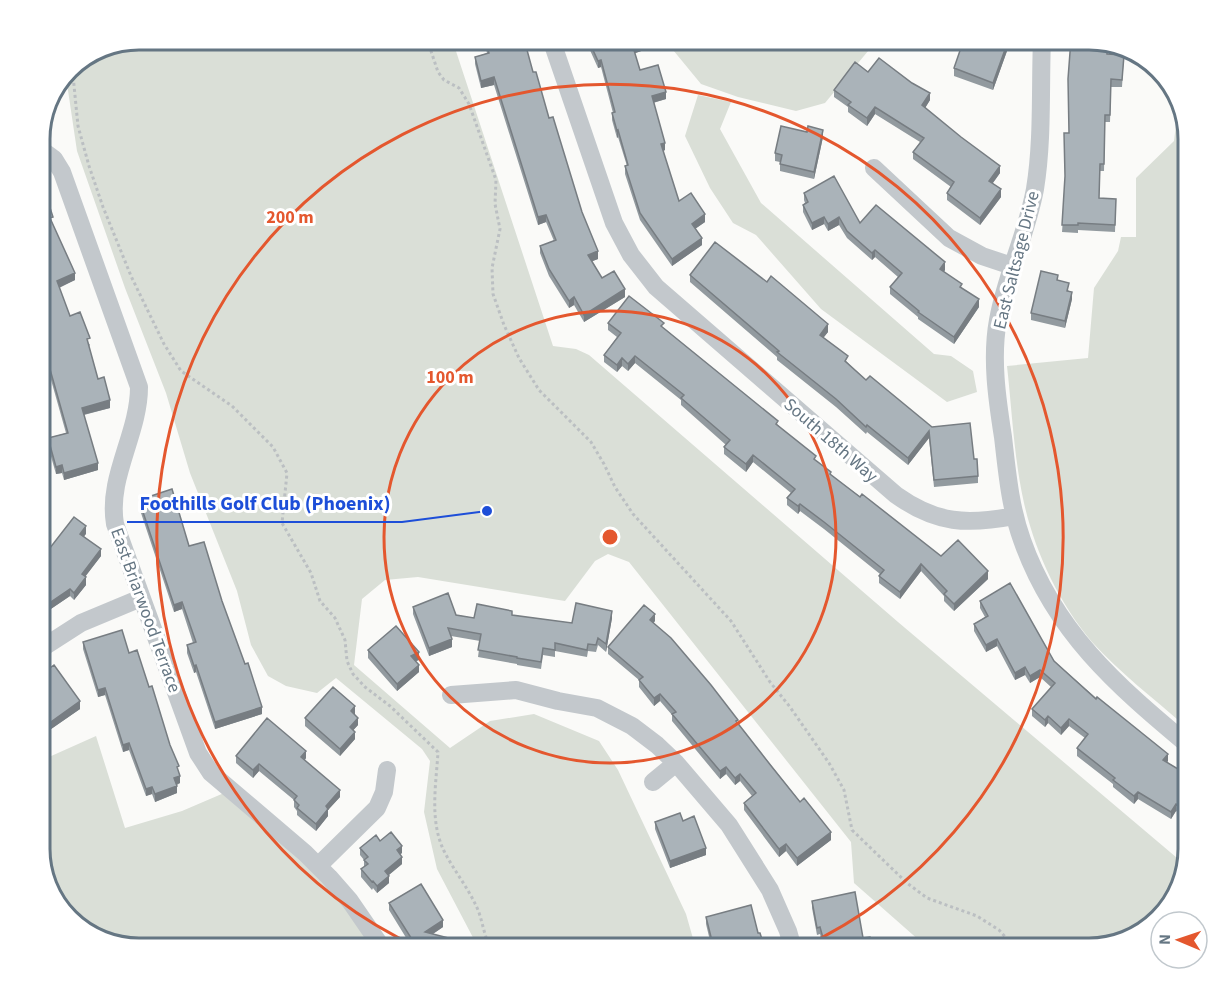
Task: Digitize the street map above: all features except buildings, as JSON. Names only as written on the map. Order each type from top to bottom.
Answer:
[{"type":"street","name":"South 18th Way","points":[[554,49],[614,223],[631,255],[656,287],[887,488],[911,506],[938,518],[956,522],[982,522],[1015,516]]},
{"type":"street","name":"East Saltsage Drive","points":[[1015,516],[999,408],[995,352],[998,320],[1035,189],[1039,148],[1042,49]]},
{"type":"street","name":"East Briarwood Terrace","points":[[50,156],[62,172],[139,387],[136,421],[114,491],[112,507],[115,524],[198,753],[211,773],[318,866],[350,901],[375,938]]},
{"type":"street","points":[[874,168],[949,238],[982,256],[1012,266]]},
{"type":"street","points":[[1015,516],[1022,540],[1045,591],[1078,642],[1098,665],[1178,736]]},
{"type":"street","points":[[50,643],[81,623],[141,598]]},
{"type":"street","points":[[451,695],[516,690],[558,701],[599,700],[657,745],[676,763],[729,825],[770,890],[790,938]]},
{"type":"street","points":[[653,782],[676,763]]},
{"type":"street","points":[[318,866],[377,808],[384,792],[387,770]]},
{"type":"path","points":[[430,49],[438,72],[444,80],[459,88],[469,104],[496,180],[495,204],[500,229],[492,268],[493,294],[519,358],[538,390],[591,442],[615,487],[633,514],[731,621],[770,682],[829,763],[844,789],[852,830],[907,883],[927,898],[985,921],[1006,938]]},
{"type":"path","points":[[73,79],[78,126],[103,207],[164,344],[181,371],[232,406],[273,447],[287,473],[282,523],[311,573],[320,601],[335,618],[345,640],[347,661],[353,674],[438,752],[434,820],[444,852],[478,910],[486,938]]},
{"type":"shaded area","points":[[138,49],[455,49],[553,346],[576,349],[589,355],[898,622],[1177,858],[1171,884],[1166,894],[1153,910],[1149,910],[1149,914],[1143,920],[1128,929],[1100,938],[916,938],[854,883],[851,842],[629,562],[608,554],[595,561],[565,601],[418,577],[385,580],[362,599],[354,665],[450,748],[490,721],[534,714],[599,741],[618,770],[686,914],[693,938],[473,938],[437,869],[424,812],[430,761],[422,749],[336,678],[317,693],[286,686],[268,676],[251,645],[237,591],[190,473],[166,393],[125,288],[77,151],[67,85],[94,61],[110,54]]},
{"type":"shaded area","points":[[672,49],[870,49],[825,103],[796,111],[738,97],[701,84]]},
{"type":"shaded area","points":[[698,95],[731,102],[720,129],[761,203],[934,354],[951,356],[973,371],[977,392],[947,402],[821,309],[756,235],[733,223],[710,188],[685,136]]},
{"type":"shaded area","points":[[1176,124],[1178,720],[1092,642],[1069,611],[1050,576],[1035,540],[1024,503],[1007,366],[1088,358],[1094,288],[1118,251],[1121,237],[1136,237],[1136,178],[1174,141]]},
{"type":"shaded area","points":[[96,736],[125,828],[182,811],[231,790],[305,853],[374,938],[138,938],[121,937],[94,927],[68,904],[53,873],[50,855],[50,757]]},
{"type":"place","name":"Foothills Golf Club (Phoenix)","points":[[487,511]]}]
